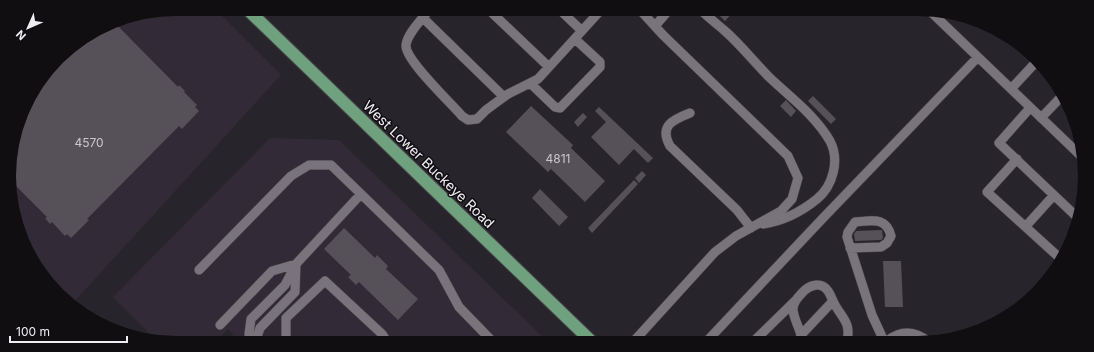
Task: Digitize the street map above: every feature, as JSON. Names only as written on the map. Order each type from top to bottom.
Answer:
[{"type":"main road","name":"West Lower Buckeye Road","points":[[254,16],[586,336]]},
{"type":"street","points":[[424,16],[408,38],[406,48],[414,64],[462,116],[468,120],[478,119],[486,110],[504,97],[538,79],[596,16]]},
{"type":"street","points":[[428,16],[504,97]]},
{"type":"street","points":[[495,16],[549,68]]},
{"type":"street","points":[[566,16],[582,31]]},
{"type":"street","points":[[639,336],[715,252],[736,236],[781,211],[792,199],[798,178],[788,156],[646,16]]},
{"type":"street","points":[[655,26],[664,16]]},
{"type":"street","points":[[708,16],[725,31],[769,77],[808,113],[830,142],[835,155],[834,174],[824,193],[806,208],[788,217],[775,222],[754,226]]},
{"type":"street","points":[[938,17],[1010,89],[1076,152]]},
{"type":"street","points":[[530,83],[555,106],[560,108],[600,67],[600,62],[575,39]]},
{"type":"street","points":[[712,336],[978,57]]},
{"type":"street","points":[[1010,89],[1033,65]]},
{"type":"street","points":[[1041,118],[1059,100]]},
{"type":"street","points":[[1030,108],[1000,143],[1074,214]]},
{"type":"street","points":[[690,113],[671,121],[667,127],[666,139],[670,146],[754,226]]},
{"type":"street","points":[[1017,159],[987,192],[1057,255]]},
{"type":"street","points":[[199,270],[291,176],[309,165],[331,165],[439,270],[459,307],[488,336]]},
{"type":"street","points":[[249,336],[251,319],[285,285],[296,264],[361,194]]},
{"type":"street","points":[[1026,226],[1054,195]]},
{"type":"street","points":[[850,248],[882,247],[887,243],[891,236],[890,229],[883,222],[878,220],[855,222],[851,226],[847,237],[850,248],[872,315],[882,336]]},
{"type":"street","points":[[220,325],[272,271],[296,264]]},
{"type":"street","points":[[257,336],[260,328],[295,292],[296,264]]},
{"type":"street","points":[[286,336],[286,318],[325,281],[383,336]]},
{"type":"street","points":[[799,336],[793,314],[793,306],[804,290],[817,284],[825,287],[847,322],[848,336]]},
{"type":"street","points":[[759,336],[798,298]]},
{"type":"street","points":[[802,336],[833,301]]},
{"type":"street","points":[[893,336],[906,333],[921,336]]},
{"type":"shaded area","points":[[166,16],[222,16],[281,75],[76,300],[63,289],[37,256],[24,227],[17,197],[16,166],[21,135],[28,115],[43,87],[63,63],[96,37],[135,21]]},
{"type":"shaded area","points":[[270,138],[339,140],[542,336],[234,336],[228,329],[221,336],[155,335],[150,334],[113,297]]},
{"type":"building","points":[[720,16],[730,16],[725,21]]},
{"type":"building","points":[[119,27],[178,87],[179,85],[185,91],[184,92],[197,105],[195,107],[199,111],[182,129],[179,126],[87,219],[89,220],[71,238],[67,234],[65,236],[52,222],[50,224],[45,218],[47,217],[16,186],[17,155],[24,125],[37,96],[63,63],[96,37]]},
{"type":"building","points":[[813,96],[836,119],[831,124],[808,101]]},
{"type":"building","points":[[786,100],[796,111],[791,117],[780,106]]},
{"type":"building","points":[[531,106],[573,145],[571,148],[605,181],[585,202],[551,169],[548,172],[506,132]]},
{"type":"building","points":[[599,107],[653,158],[648,163],[634,149],[619,165],[591,137],[606,122],[595,111]]},
{"type":"building","points":[[583,113],[587,117],[578,127],[574,122]]},
{"type":"building","points":[[642,171],[646,175],[639,183],[635,178]]},
{"type":"building","points":[[634,180],[638,184],[592,233],[588,228]]},
{"type":"building","points":[[540,189],[568,217],[559,226],[532,198]]},
{"type":"building","points":[[344,228],[375,258],[377,255],[388,266],[386,269],[418,299],[398,320],[359,282],[356,285],[348,277],[351,275],[324,249]]},
{"type":"building","points":[[882,230],[883,238],[881,240],[855,241],[854,234],[856,231]]},
{"type":"building","points":[[883,261],[901,261],[903,307],[885,307]]}]
